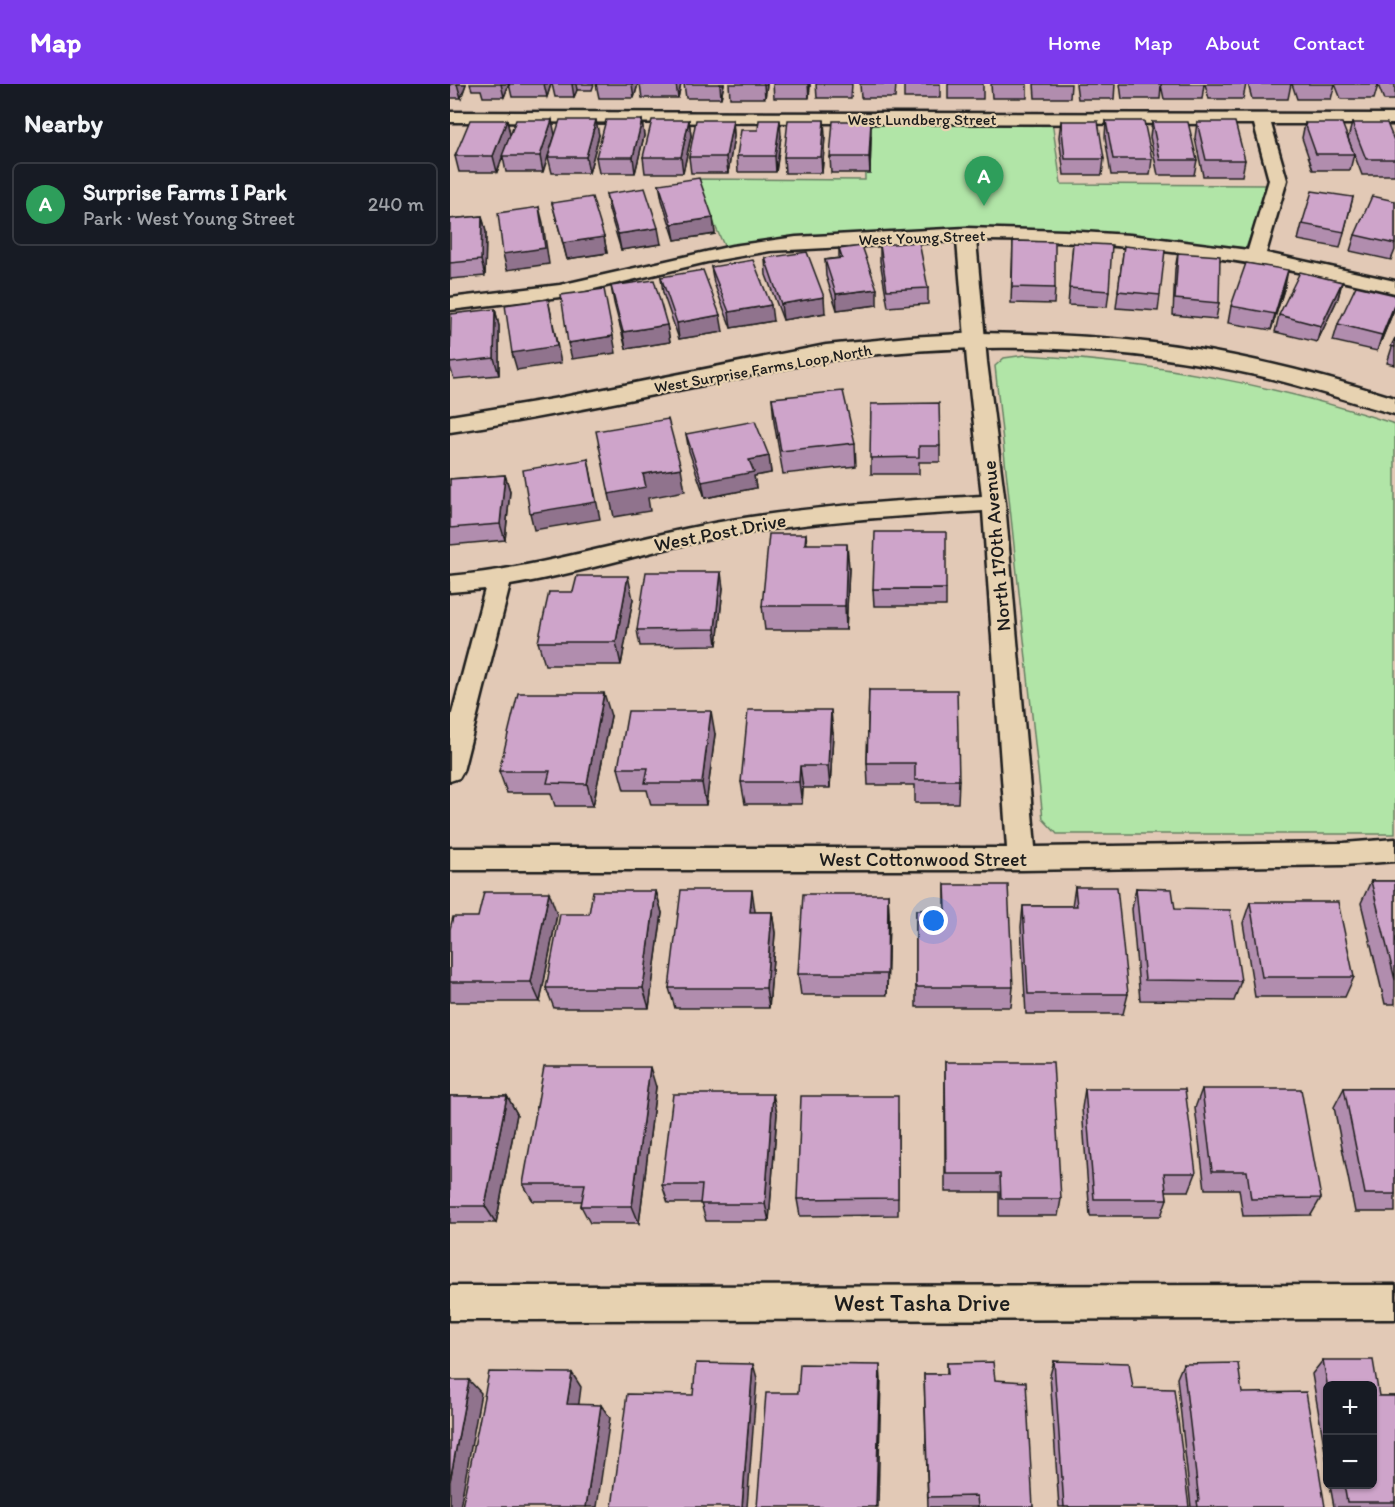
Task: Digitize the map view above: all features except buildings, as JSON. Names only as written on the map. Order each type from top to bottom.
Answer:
[{"type":"street","name":"West Lundberg Street","points":[[450,117],[1395,119]]},
{"type":"street","points":[[1256,256],[1278,180],[1261,119]]},
{"type":"street","name":"West Young Street","points":[[450,304],[558,291],[757,247],[966,234],[1046,234],[1110,238],[1256,256],[1395,287]]},
{"type":"street","name":"North 170th Avenue","points":[[966,234],[994,503],[1022,859]]},
{"type":"street","name":"West Surprise Farms Loop North","points":[[450,424],[574,403],[837,351],[976,340],[1071,342],[1179,354],[1293,376],[1395,406]]},
{"type":"street","name":"West Post Drive","points":[[450,585],[501,578],[712,531],[796,518],[875,509],[994,503]]},
{"type":"street","points":[[450,771],[501,578]]},
{"type":"street","name":"West Cottonwood Street","points":[[450,859],[1022,859],[1332,855],[1395,850]]},
{"type":"street","name":"West Tasha Drive","points":[[450,1303],[1395,1302]]},
{"type":"green space","points":[[864,121],[1052,121],[1061,184],[1269,185],[1246,248],[1107,235],[967,228],[877,232],[726,250],[694,179],[865,180]]},
{"type":"green space","points":[[1025,355],[1120,363],[1213,377],[1304,397],[1395,424],[1395,834],[1057,834],[1043,819],[995,366],[1004,358]]},
{"type":"place","name":"Surprise Farms I Park","points":[[984,206]]}]
